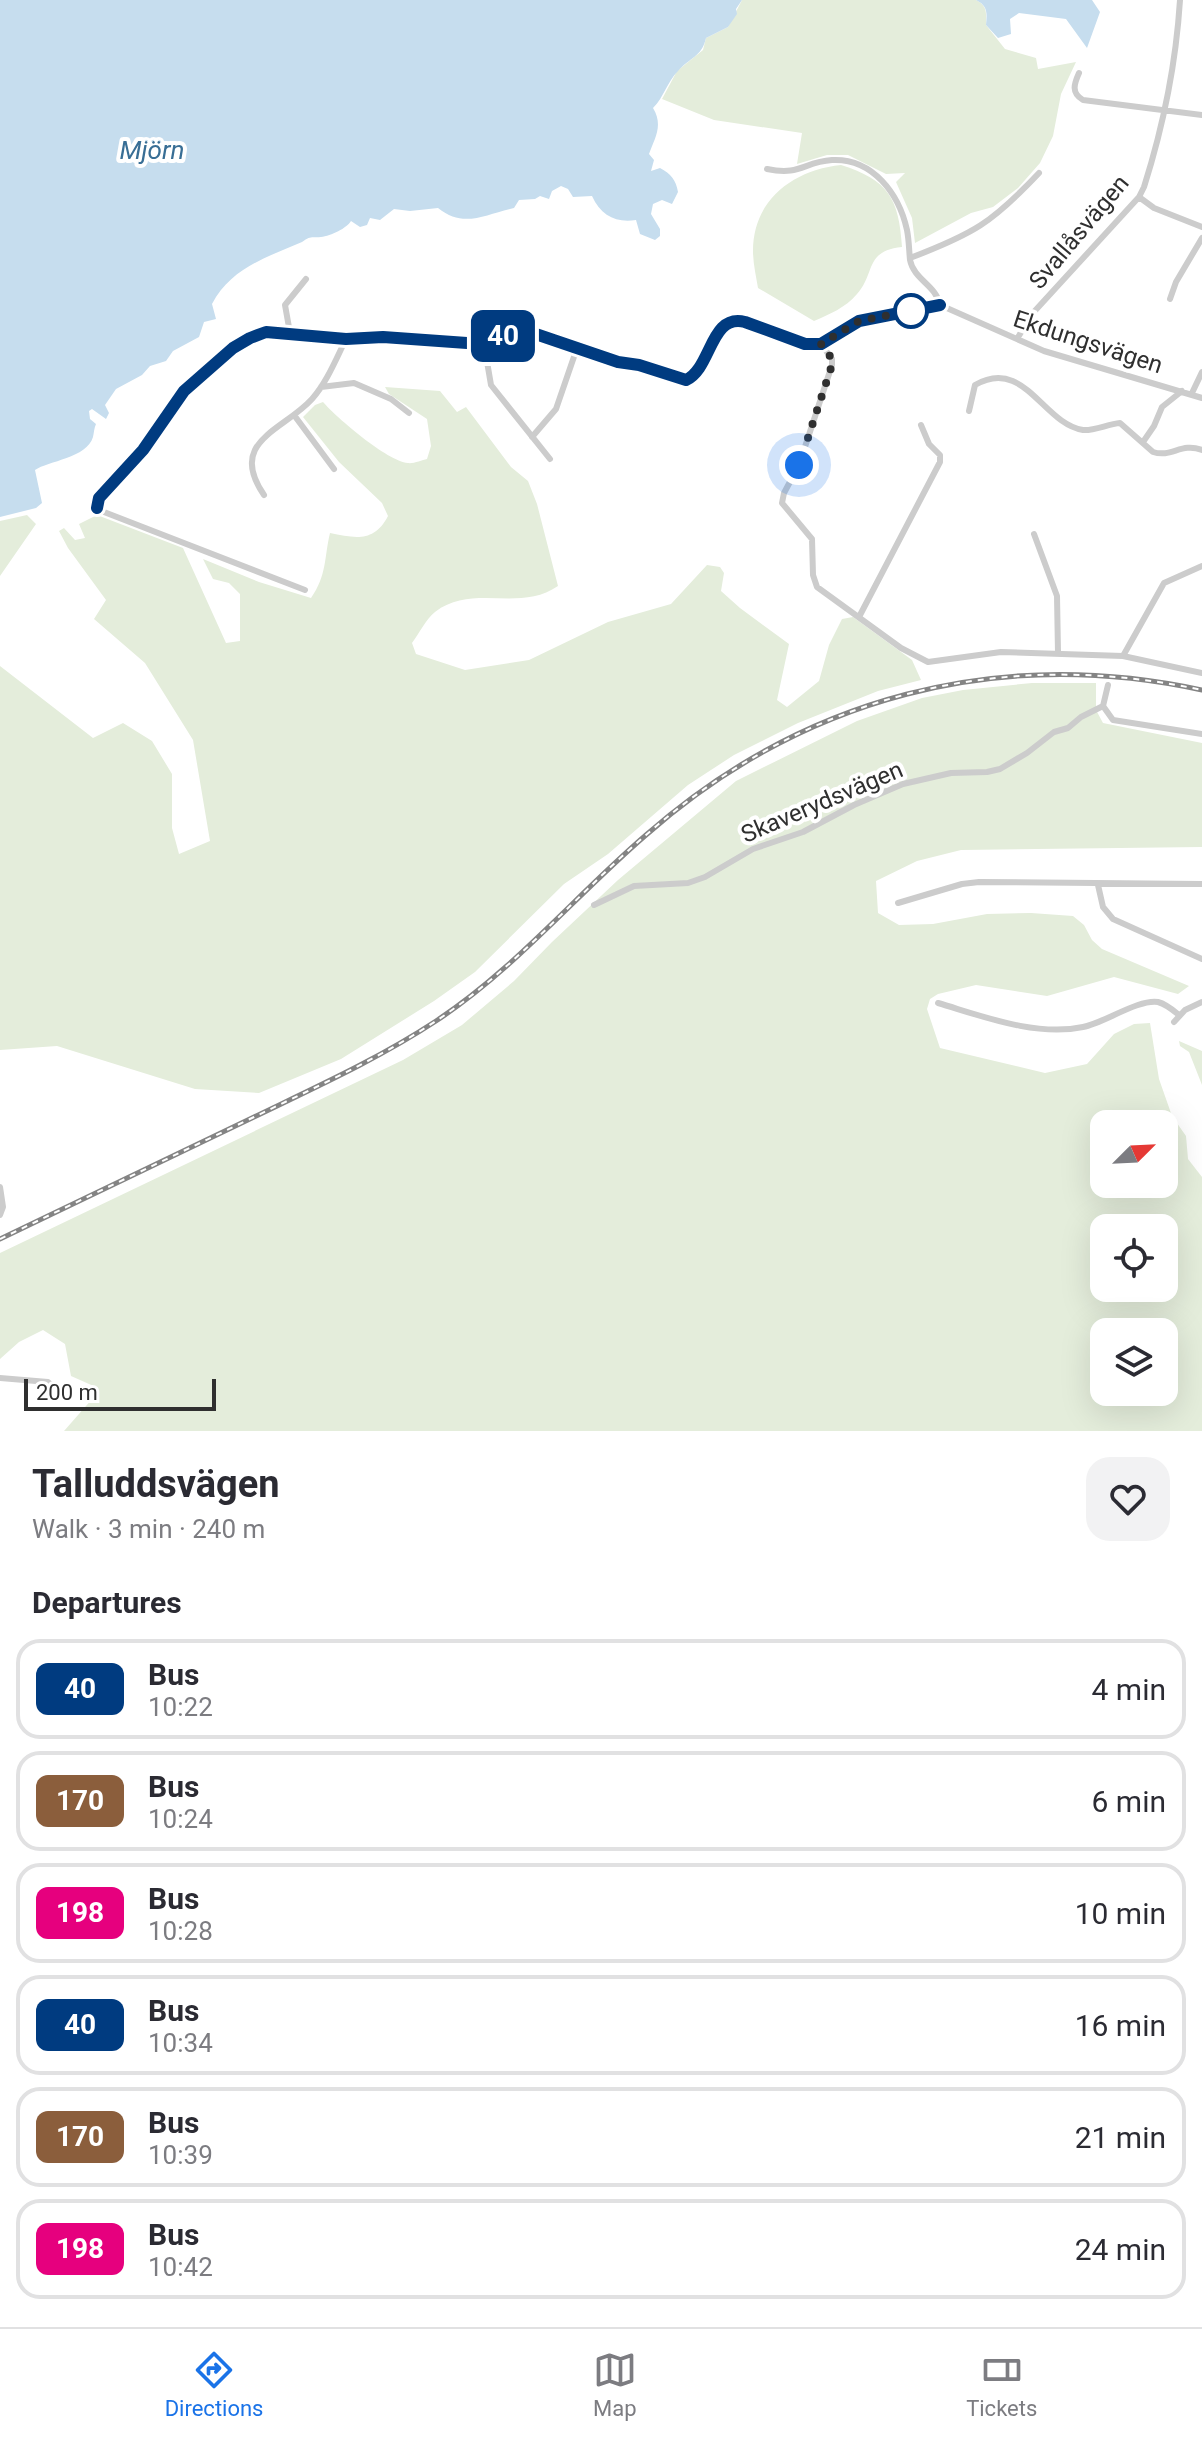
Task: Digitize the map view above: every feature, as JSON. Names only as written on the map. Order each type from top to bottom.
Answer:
[{"type":"street","name":"Svallåsvägen","points":[[1017,339],[1032,314],[1139,197],[1157,146],[1177,36],[1180,0]]},
{"type":"street","points":[[1079,73],[1074,88],[1076,95],[1083,100],[1202,115]]},
{"type":"street","points":[[305,590],[97,508],[99,498],[143,450],[184,391],[250,338],[273,331],[346,339],[383,337],[484,344],[521,329],[618,362],[639,365],[686,380],[697,372],[728,322],[737,320],[805,344],[821,344],[859,321],[940,305],[933,290],[917,276],[910,258],[908,233],[902,214],[890,188],[877,174],[847,161],[832,160],[787,173],[767,169]]},
{"type":"street","points":[[910,258],[956,241],[987,223],[1039,173]]},
{"type":"street","points":[[1139,197],[1154,208],[1202,227]]},
{"type":"street","points":[[1170,299],[1176,282],[1202,238]]},
{"type":"street","points":[[290,333],[285,305],[306,279]]},
{"type":"street","name":"Ekdungsvägen","points":[[940,305],[1044,351],[1202,398]]},
{"type":"street","points":[[264,495],[254,480],[252,460],[255,448],[272,429],[294,415],[321,387],[346,339]]},
{"type":"street","points":[[484,344],[491,385],[550,459]]},
{"type":"street","points":[[821,344],[832,359],[832,365],[799,465],[782,503],[812,539],[813,575],[817,587],[901,648],[928,662],[1001,652],[1058,653],[1123,656],[1202,673]]},
{"type":"street","points":[[532,437],[556,409],[577,348]]},
{"type":"street","points":[[1192,393],[1202,372]]},
{"type":"street","points":[[969,411],[975,385],[999,376],[1018,384],[1071,425],[1090,430],[1120,423],[1159,455],[1184,446],[1202,450]]},
{"type":"street","points":[[321,387],[354,383],[391,399],[409,413]]},
{"type":"street","name":"Ekdungsvägen","points":[[1143,442],[1162,407],[1182,391]]},
{"type":"street","points":[[294,415],[334,469]]},
{"type":"street","points":[[859,617],[940,462],[940,455],[929,444],[921,425]]},
{"type":"street","points":[[1034,534],[1057,596],[1058,653]]},
{"type":"street","points":[[1123,656],[1164,583],[1202,566]]},
{"type":"street","points":[[1108,685],[1103,706],[1113,720],[1202,734]]},
{"type":"street","name":"Skaverydsvägen","points":[[594,905],[634,886],[688,883],[705,877],[753,849],[789,838],[903,784],[951,773],[993,771],[1015,762],[1054,732],[1068,728],[1103,706]]},
{"type":"street","points":[[898,903],[979,882],[1202,884]]},
{"type":"street","points":[[1098,885],[1103,907],[1113,919],[1202,959]]},
{"type":"street","points":[[938,1003],[1016,1024],[1059,1029],[1083,1027],[1150,1002],[1163,1003],[1179,1015]]},
{"type":"street","points":[[1174,1022],[1189,1007],[1202,1002]]},
{"type":"street","points":[[0,1187],[3,1207],[0,1215]]},
{"type":"street","points":[[0,1378],[48,1382],[58,1390]]},
{"type":"green space","points":[[742,0],[976,0],[984,7],[986,25],[1005,49],[1036,58],[1038,69],[1076,62],[1061,94],[1053,136],[1040,163],[1018,188],[993,207],[971,213],[915,243],[912,218],[896,182],[905,173],[886,174],[848,155],[827,155],[797,164],[802,133],[714,120],[662,99],[677,71],[703,50],[706,38],[728,27]]},
{"type":"green space","points":[[841,165],[870,177],[888,193],[898,216],[902,247],[890,249],[876,258],[863,286],[852,299],[814,321],[758,288],[753,256],[755,233],[768,203],[779,191],[807,173]]},
{"type":"green space","points":[[385,387],[440,391],[457,412],[466,407],[511,467],[528,481],[558,586],[528,597],[480,598],[450,604],[435,612],[412,643],[416,654],[465,670],[529,660],[608,622],[671,604],[707,565],[720,567],[724,573],[721,591],[789,644],[777,700],[787,707],[819,681],[829,645],[842,619],[853,617],[912,660],[921,680],[878,691],[798,723],[734,755],[688,785],[608,854],[564,884],[475,972],[341,1059],[259,1093],[195,1089],[57,1046],[0,1050],[0,666],[93,738],[123,723],[152,741],[172,774],[172,828],[179,854],[210,841],[193,740],[145,663],[94,619],[106,600],[59,531],[64,528],[75,540],[85,538],[79,524],[97,515],[183,548],[226,643],[240,641],[240,594],[229,583],[213,579],[203,559],[259,582],[311,598],[322,574],[330,533],[356,537],[370,535],[383,525],[388,516],[382,503],[339,462],[303,417],[323,402],[351,428],[388,455],[408,463],[427,459],[431,446],[427,419],[389,394]]},
{"type":"green space","points":[[27,515],[36,524],[0,576],[0,521]]},
{"type":"green space","points":[[1032,683],[1096,683],[1096,710],[1103,723],[1202,743],[1202,847],[961,850],[917,861],[876,881],[878,913],[899,925],[933,924],[987,914],[1073,916],[1102,949],[1189,986],[1178,994],[1114,977],[1047,996],[976,985],[938,994],[930,999],[927,1009],[940,1048],[1045,1073],[1087,1064],[1114,1034],[1134,1024],[1150,1023],[1159,1079],[1170,1110],[1090,1110],[1090,1198],[1178,1198],[1178,1125],[1186,1136],[1188,1159],[1202,1177],[1202,1431],[64,1431],[98,1388],[71,1376],[65,1344],[43,1330],[19,1342],[0,1359],[0,1253],[403,1060],[462,1025],[514,981],[618,880],[736,781],[857,721],[922,698]]},
{"type":"green space","points":[[1179,1041],[1202,1051],[1202,1085],[1189,1052],[1180,1046]]},
{"type":"water","name":"Mjörn","points":[[0,0],[742,0],[728,27],[706,38],[695,57],[674,75],[653,108],[658,127],[649,154],[654,160],[651,171],[660,168],[667,173],[678,192],[672,204],[662,200],[653,204],[651,214],[660,229],[660,236],[655,240],[640,234],[636,220],[610,217],[592,196],[573,197],[568,189],[561,186],[552,191],[549,199],[540,196],[519,200],[514,208],[475,218],[457,218],[438,208],[394,209],[380,220],[370,218],[367,225],[360,227],[351,221],[334,233],[308,238],[251,265],[229,281],[212,304],[216,319],[204,322],[199,337],[173,351],[166,361],[150,366],[142,375],[116,389],[105,405],[109,413],[106,419],[92,409],[89,411],[90,419],[96,424],[93,437],[83,450],[35,470],[42,503],[36,508],[0,517]]},
{"type":"water","points":[[976,0],[1092,0],[1100,12],[1087,48],[1066,19],[1019,13],[1010,19],[1011,34],[998,38],[986,25],[986,10]]},
{"type":"railway","points":[[0,1239],[324,1083],[414,1035],[492,979],[620,858],[707,787],[770,748],[837,717],[906,694],[978,680],[1051,675],[1126,678],[1202,690]]},
{"type":"bus line","name":"40","points":[[97,508],[96,502],[143,450],[175,400],[233,348],[266,332],[346,339],[383,337],[481,344],[521,329],[618,362],[639,365],[686,380],[697,372],[728,322],[745,322],[815,346],[859,321],[940,305]]},
{"type":"route","points":[[799,465],[833,362],[821,344],[859,321],[911,311]]}]
